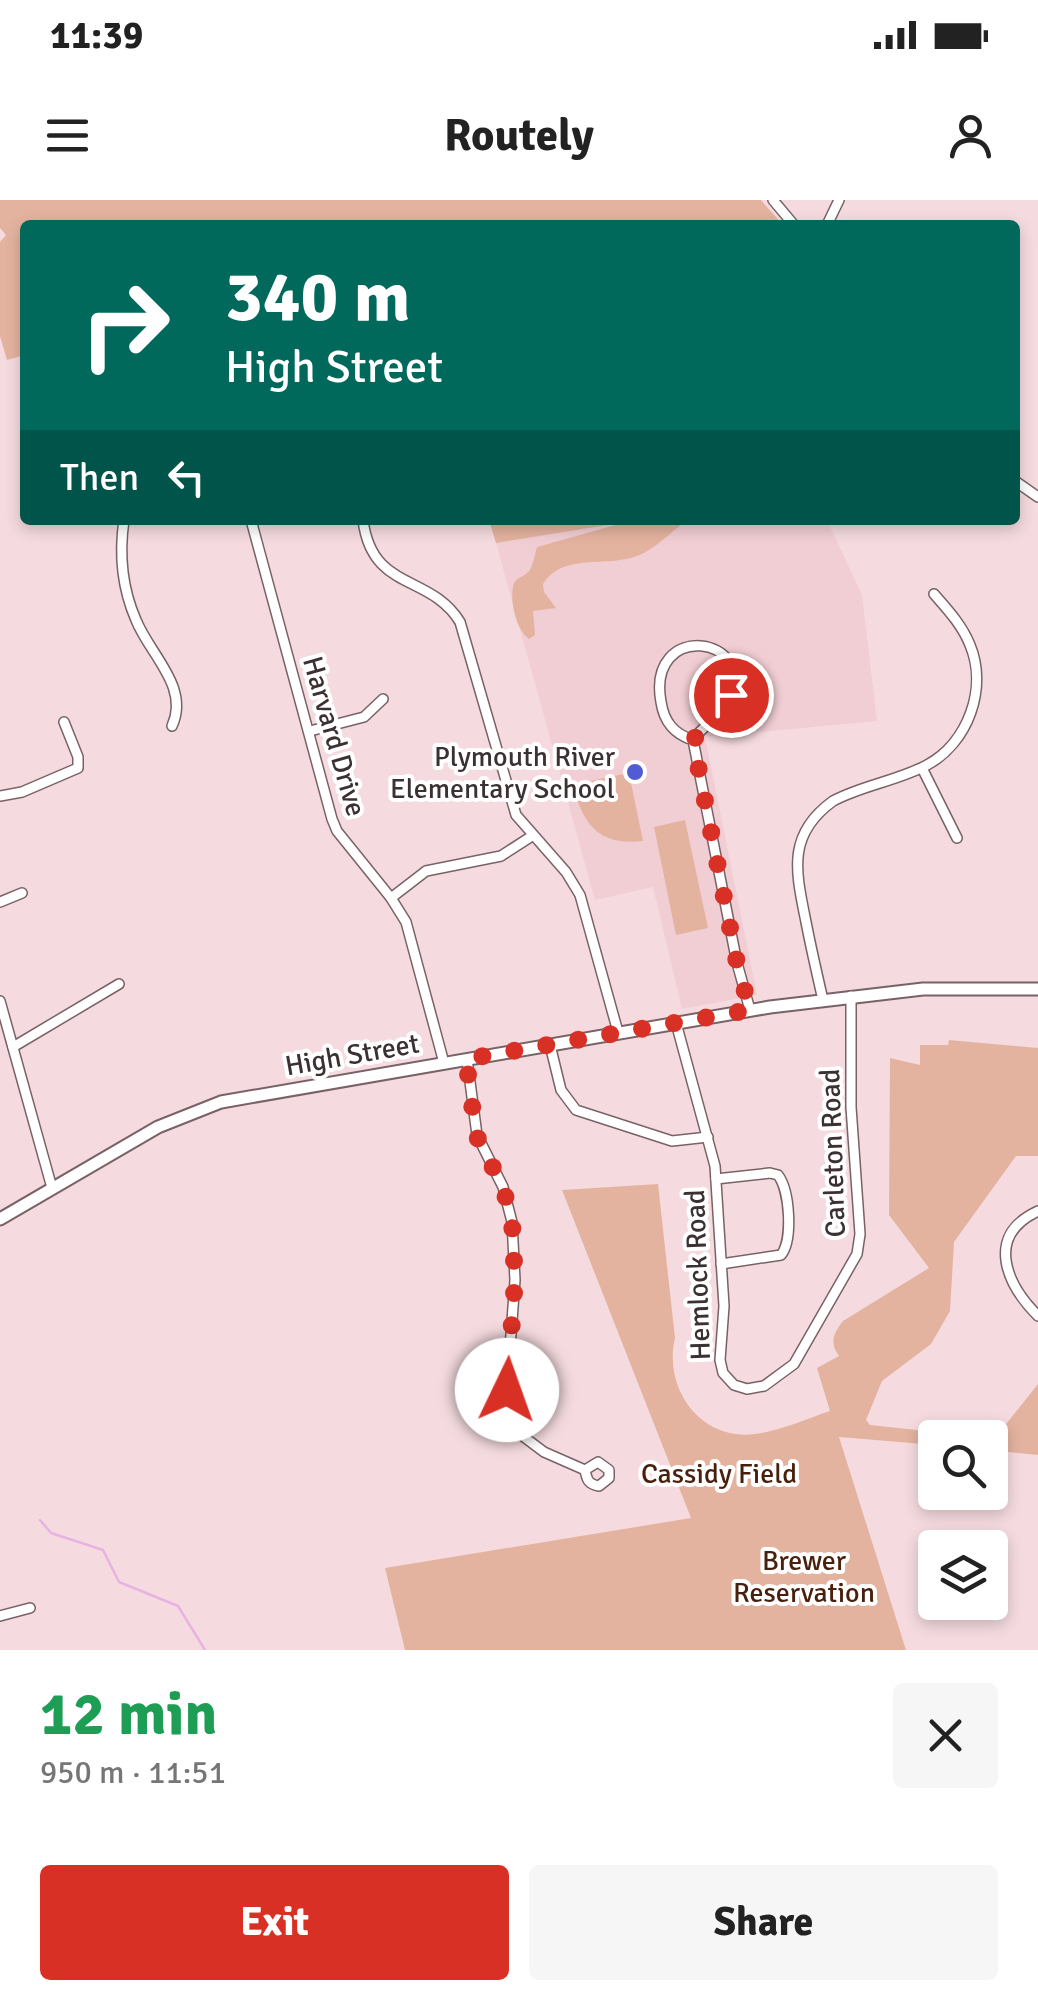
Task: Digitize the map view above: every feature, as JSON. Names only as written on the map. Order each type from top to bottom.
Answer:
[{"type":"main road","name":"High Street","points":[[0,1219],[148,1132],[200,1108],[750,1010],[948,988],[1038,989]]},
{"type":"street","points":[[773,200],[790,220]]},
{"type":"street","points":[[124,525],[121,552],[127,594],[141,631],[175,691],[178,706],[172,726]]},
{"type":"street","name":"Harvard Drive","points":[[252,525],[337,831],[391,898],[411,938],[444,1063]]},
{"type":"street","points":[[364,525],[369,549],[380,565],[445,604],[460,622],[512,805],[580,895],[618,1032]]},
{"type":"street","points":[[822,1000],[797,879],[800,843],[812,819],[833,801],[922,768],[944,754],[963,730],[976,688],[976,666],[969,642],[956,619],[934,594]]},
{"type":"street","points":[[704,645],[724,655],[733,684],[727,704],[693,740],[679,736],[668,722],[659,681],[671,656],[686,647],[704,645]]},
{"type":"street","points":[[310,731],[364,717],[383,699]]},
{"type":"street","points":[[0,796],[48,782],[78,768],[78,757],[64,722]]},
{"type":"street","points":[[693,740],[737,963],[750,1010]]},
{"type":"street","points":[[922,768],[958,838]]},
{"type":"street","points":[[391,898],[426,871],[501,856],[532,836]]},
{"type":"street","points":[[0,902],[22,893]]},
{"type":"street","points":[[12,1047],[119,984]]},
{"type":"street","name":"Carleton Road","points":[[832,1302],[851,1268],[860,1238],[852,1107],[851,996]]},
{"type":"street","points":[[0,1001],[52,1188]]},
{"type":"street","name":"Hemlock Road","points":[[676,1023],[716,1179],[724,1316],[721,1366],[730,1382],[743,1388],[764,1386],[787,1371],[832,1302]]},
{"type":"street","points":[[550,1045],[561,1090],[576,1110],[672,1141],[708,1137]]},
{"type":"street","points":[[466,1059],[476,1135],[503,1187],[512,1222],[515,1280],[507,1390],[514,1422],[524,1437],[544,1452],[585,1470]]},
{"type":"street","points":[[716,1179],[774,1173],[784,1184],[786,1204],[788,1241],[784,1253],[721,1264]]},
{"type":"street","points":[[1038,1211],[1013,1233],[1006,1258],[1014,1289],[1038,1316]]},
{"type":"street","points":[[0,1616],[30,1608]]},
{"type":"shaded area","name":"Plymouth River Elementary School","points":[[604,525],[829,525],[862,595],[877,721],[705,737],[757,995],[682,1009],[653,887],[595,900],[496,543]]},
{"type":"green space","points":[[0,200],[761,200],[779,220],[20,220],[20,356],[7,360],[0,336],[0,242],[6,235],[0,228]]},
{"type":"green space","points":[[491,525],[607,525],[496,543]]},
{"type":"green space","points":[[615,525],[682,525],[637,556],[574,564],[552,574],[543,584],[556,608],[533,611],[535,635],[529,639],[517,623],[512,593],[516,581],[530,570],[537,547]]},
{"type":"green space","points":[[623,774],[630,778],[643,841],[614,840],[595,830],[572,785]]},
{"type":"green space","points":[[685,820],[708,928],[676,935],[654,827]]},
{"type":"green space","points":[[949,1040],[1038,1048],[1038,1156],[1016,1156],[954,1242],[950,1311],[931,1344],[882,1381],[866,1420],[870,1425],[918,1430],[918,1444],[839,1437],[906,1650],[405,1650],[385,1568],[691,1518],[562,1190],[658,1184],[675,1338],[675,1375],[690,1407],[702,1420],[735,1434],[755,1434],[830,1411],[817,1368],[839,1356],[833,1341],[840,1325],[929,1268],[889,1215],[890,1058],[920,1065],[920,1045],[948,1045]]},
{"type":"green space","points":[[1038,1384],[1038,1455],[1008,1452],[1008,1422]]},
{"type":"waterway","points":[[40,1520],[51,1533],[103,1550],[119,1582],[178,1606],[205,1650]]},
{"type":"place","name":"Plymouth River Elementary School","points":[[635,772]]},
{"type":"route","points":[[507,1390],[515,1280],[512,1222],[503,1187],[476,1135],[466,1059],[750,1010],[737,963],[693,740],[731,695]]},
{"type":"park label","name":"Cassidy Field","points":[[719,1473]]},
{"type":"park label","name":"Brewer Reservation","points":[[804,1576]]}]
